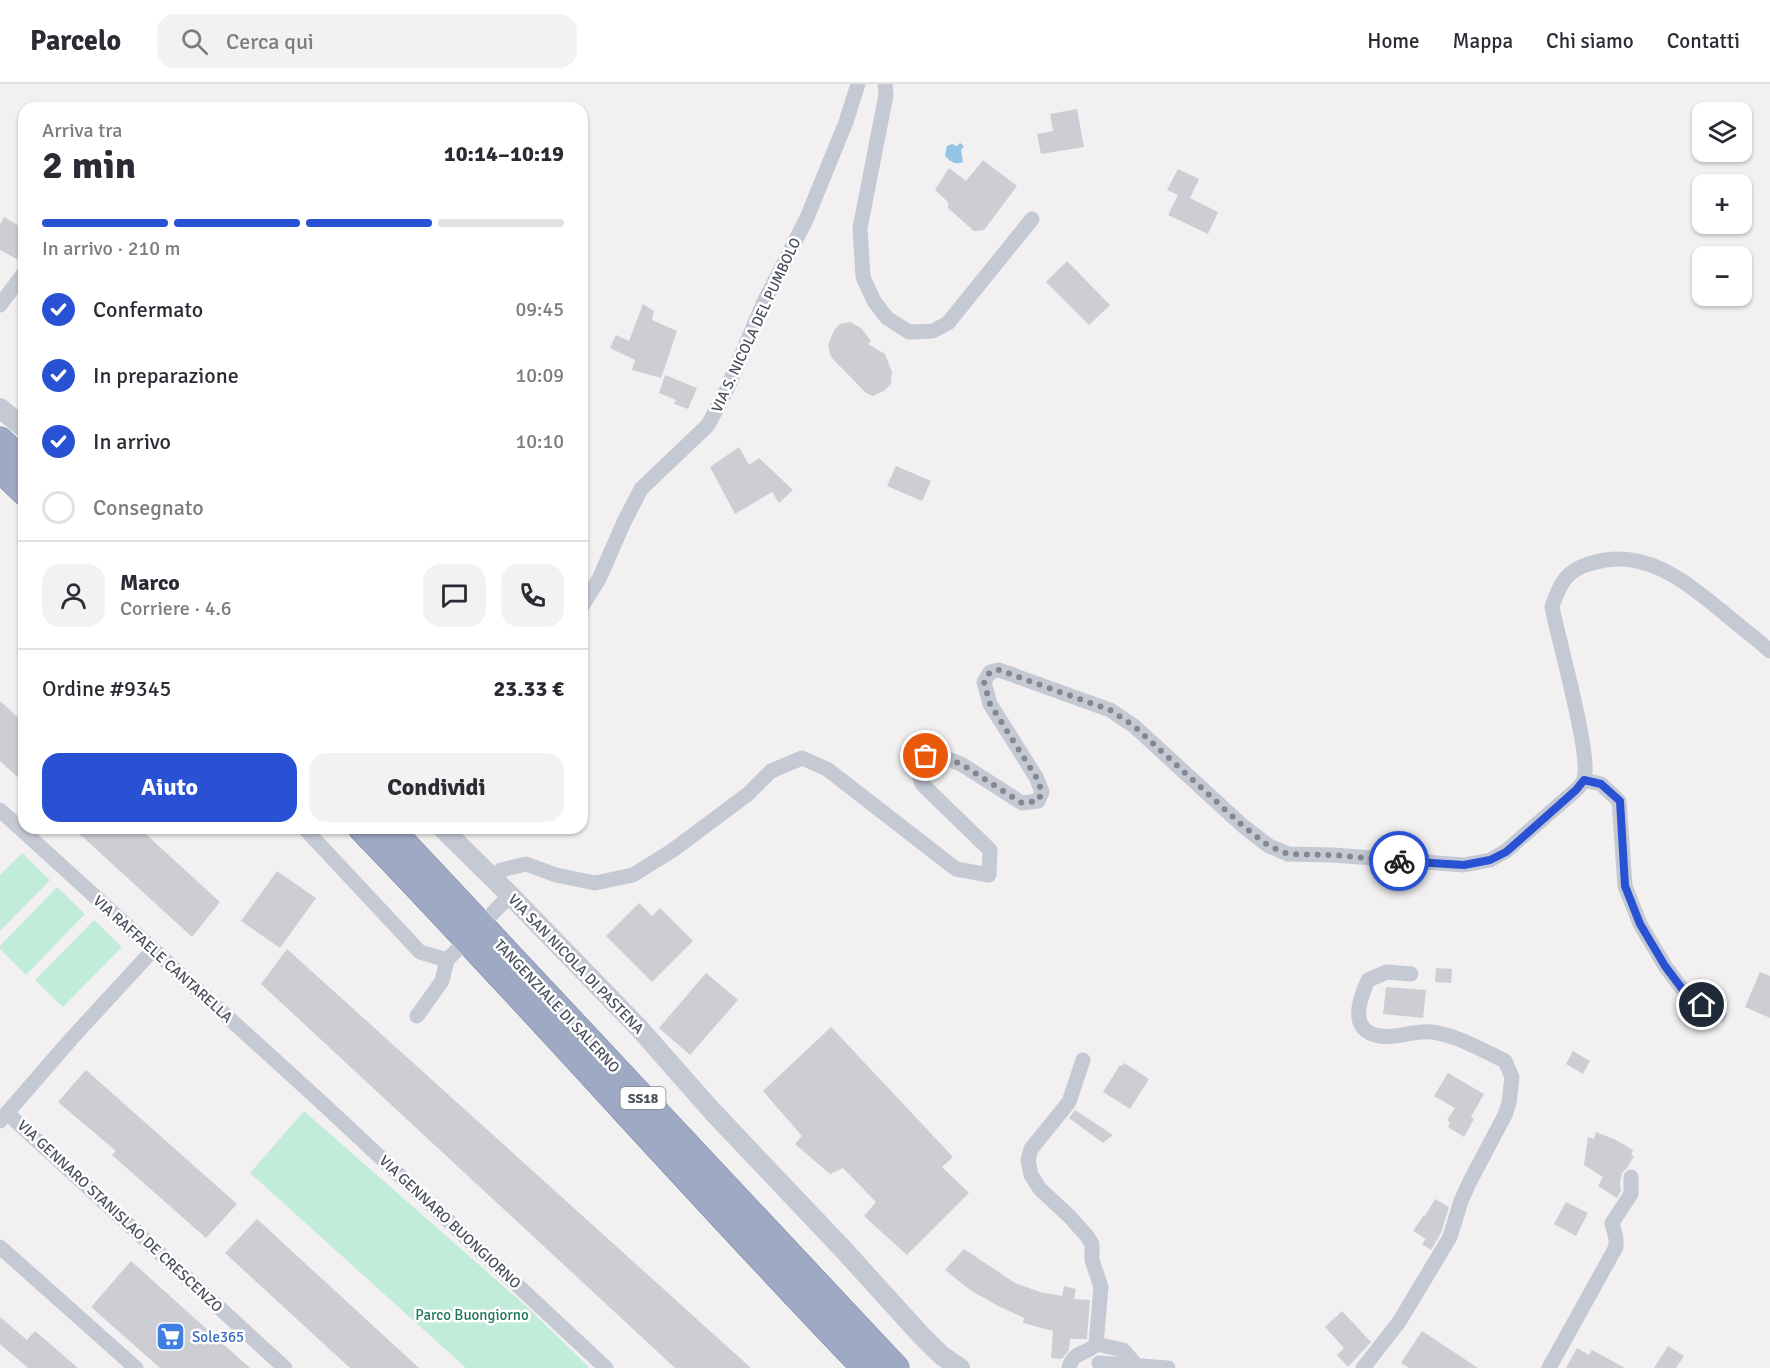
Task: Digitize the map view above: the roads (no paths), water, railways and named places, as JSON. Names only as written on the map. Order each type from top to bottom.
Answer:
[{"type":"highway","points":[[0,440],[18,457]]},
{"type":"highway","points":[[0,469],[18,486]]},
{"type":"highway","name":"TANGENZIALE DI SALERNO","points":[[367,834],[731,1227],[866,1368]]},
{"type":"highway","name":"TANGENZIALE DI SALERNO","points":[[396,834],[896,1368]]},
{"type":"street","name":"VIA S. NICOLA DEL PUMBOLO","points":[[588,596],[599,579],[641,489],[708,425],[764,302],[806,220],[846,122],[858,84]]},
{"type":"street","points":[[885,84],[886,95],[860,228],[863,277],[874,302],[887,318],[909,332],[933,331],[948,323],[1032,219]]},
{"type":"street","points":[[0,306],[18,281]]},
{"type":"street","points":[[0,408],[18,423]]},
{"type":"street","points":[[1719,1015],[1686,994],[1665,966],[1640,924],[1625,886],[1620,801],[1601,784],[1584,780],[1586,769],[1579,727],[1552,608],[1557,589],[1569,573],[1607,558],[1631,559],[1683,580],[1770,651]]},
{"type":"street","name":"VIA SAN NICOLA DI PASTENA","points":[[960,1368],[941,1355],[920,1334],[713,1112],[639,1028],[504,888],[501,870],[526,864],[556,875],[595,883],[633,875],[673,850],[739,801],[771,771],[802,758],[827,769],[956,869],[989,874],[990,850],[922,784],[917,767],[926,756],[940,756],[961,764],[1022,803],[1038,801],[1042,792],[1036,777],[990,704],[984,682],[990,672],[999,670],[1110,710],[1134,726],[1243,826],[1269,846],[1288,854],[1333,855],[1464,865],[1490,860],[1506,852],[1576,790],[1584,780]]},
{"type":"street","name":"VIA RAFFAELE CANTARELLA","points":[[2,816],[18,830]]},
{"type":"street","name":"VIA RAFFAELE CANTARELLA","points":[[22,834],[320,1101]]},
{"type":"street","points":[[310,834],[420,952],[453,955],[442,981],[417,1016]]},
{"type":"street","points":[[448,834],[504,888],[490,916]]},
{"type":"street","points":[[4,1117],[72,1038],[153,950]]},
{"type":"street","points":[[1363,1368],[1399,1322],[1450,1237],[1461,1201],[1509,1103],[1512,1077],[1505,1061],[1469,1044],[1434,1032],[1380,1036],[1368,1031],[1360,1022],[1357,1010],[1359,999],[1368,980],[1387,972],[1411,974]]},
{"type":"street","points":[[1069,1368],[1071,1359],[1079,1353],[1091,1351],[1096,1344],[1101,1287],[1092,1260],[1092,1244],[1088,1236],[1040,1189],[1031,1175],[1028,1160],[1031,1149],[1069,1102],[1083,1060]]},
{"type":"street","name":"VIA GENNARO BUONGIORNO","points":[[320,1101],[606,1368]]},
{"type":"street","name":"VIA GENNARO STANISLAO DE CRESCENZO","points":[[4,1117],[285,1368]]},
{"type":"street","points":[[1549,1368],[1616,1247],[1612,1222],[1631,1194],[1631,1177]]},
{"type":"street","points":[[0,1246],[136,1368]]},
{"type":"street","points":[[1096,1344],[1123,1350],[1137,1366]]},
{"type":"street","points":[[1099,1363],[1168,1368]]},
{"type":"water","points":[[960,143],[964,146],[961,150],[963,162],[955,163],[945,156],[947,146],[952,144],[957,146]]},
{"type":"place","name":"Sole365","points":[[171,1337]]},
{"type":"park label","name":"Parco Buongiorno","points":[[472,1315]]}]
